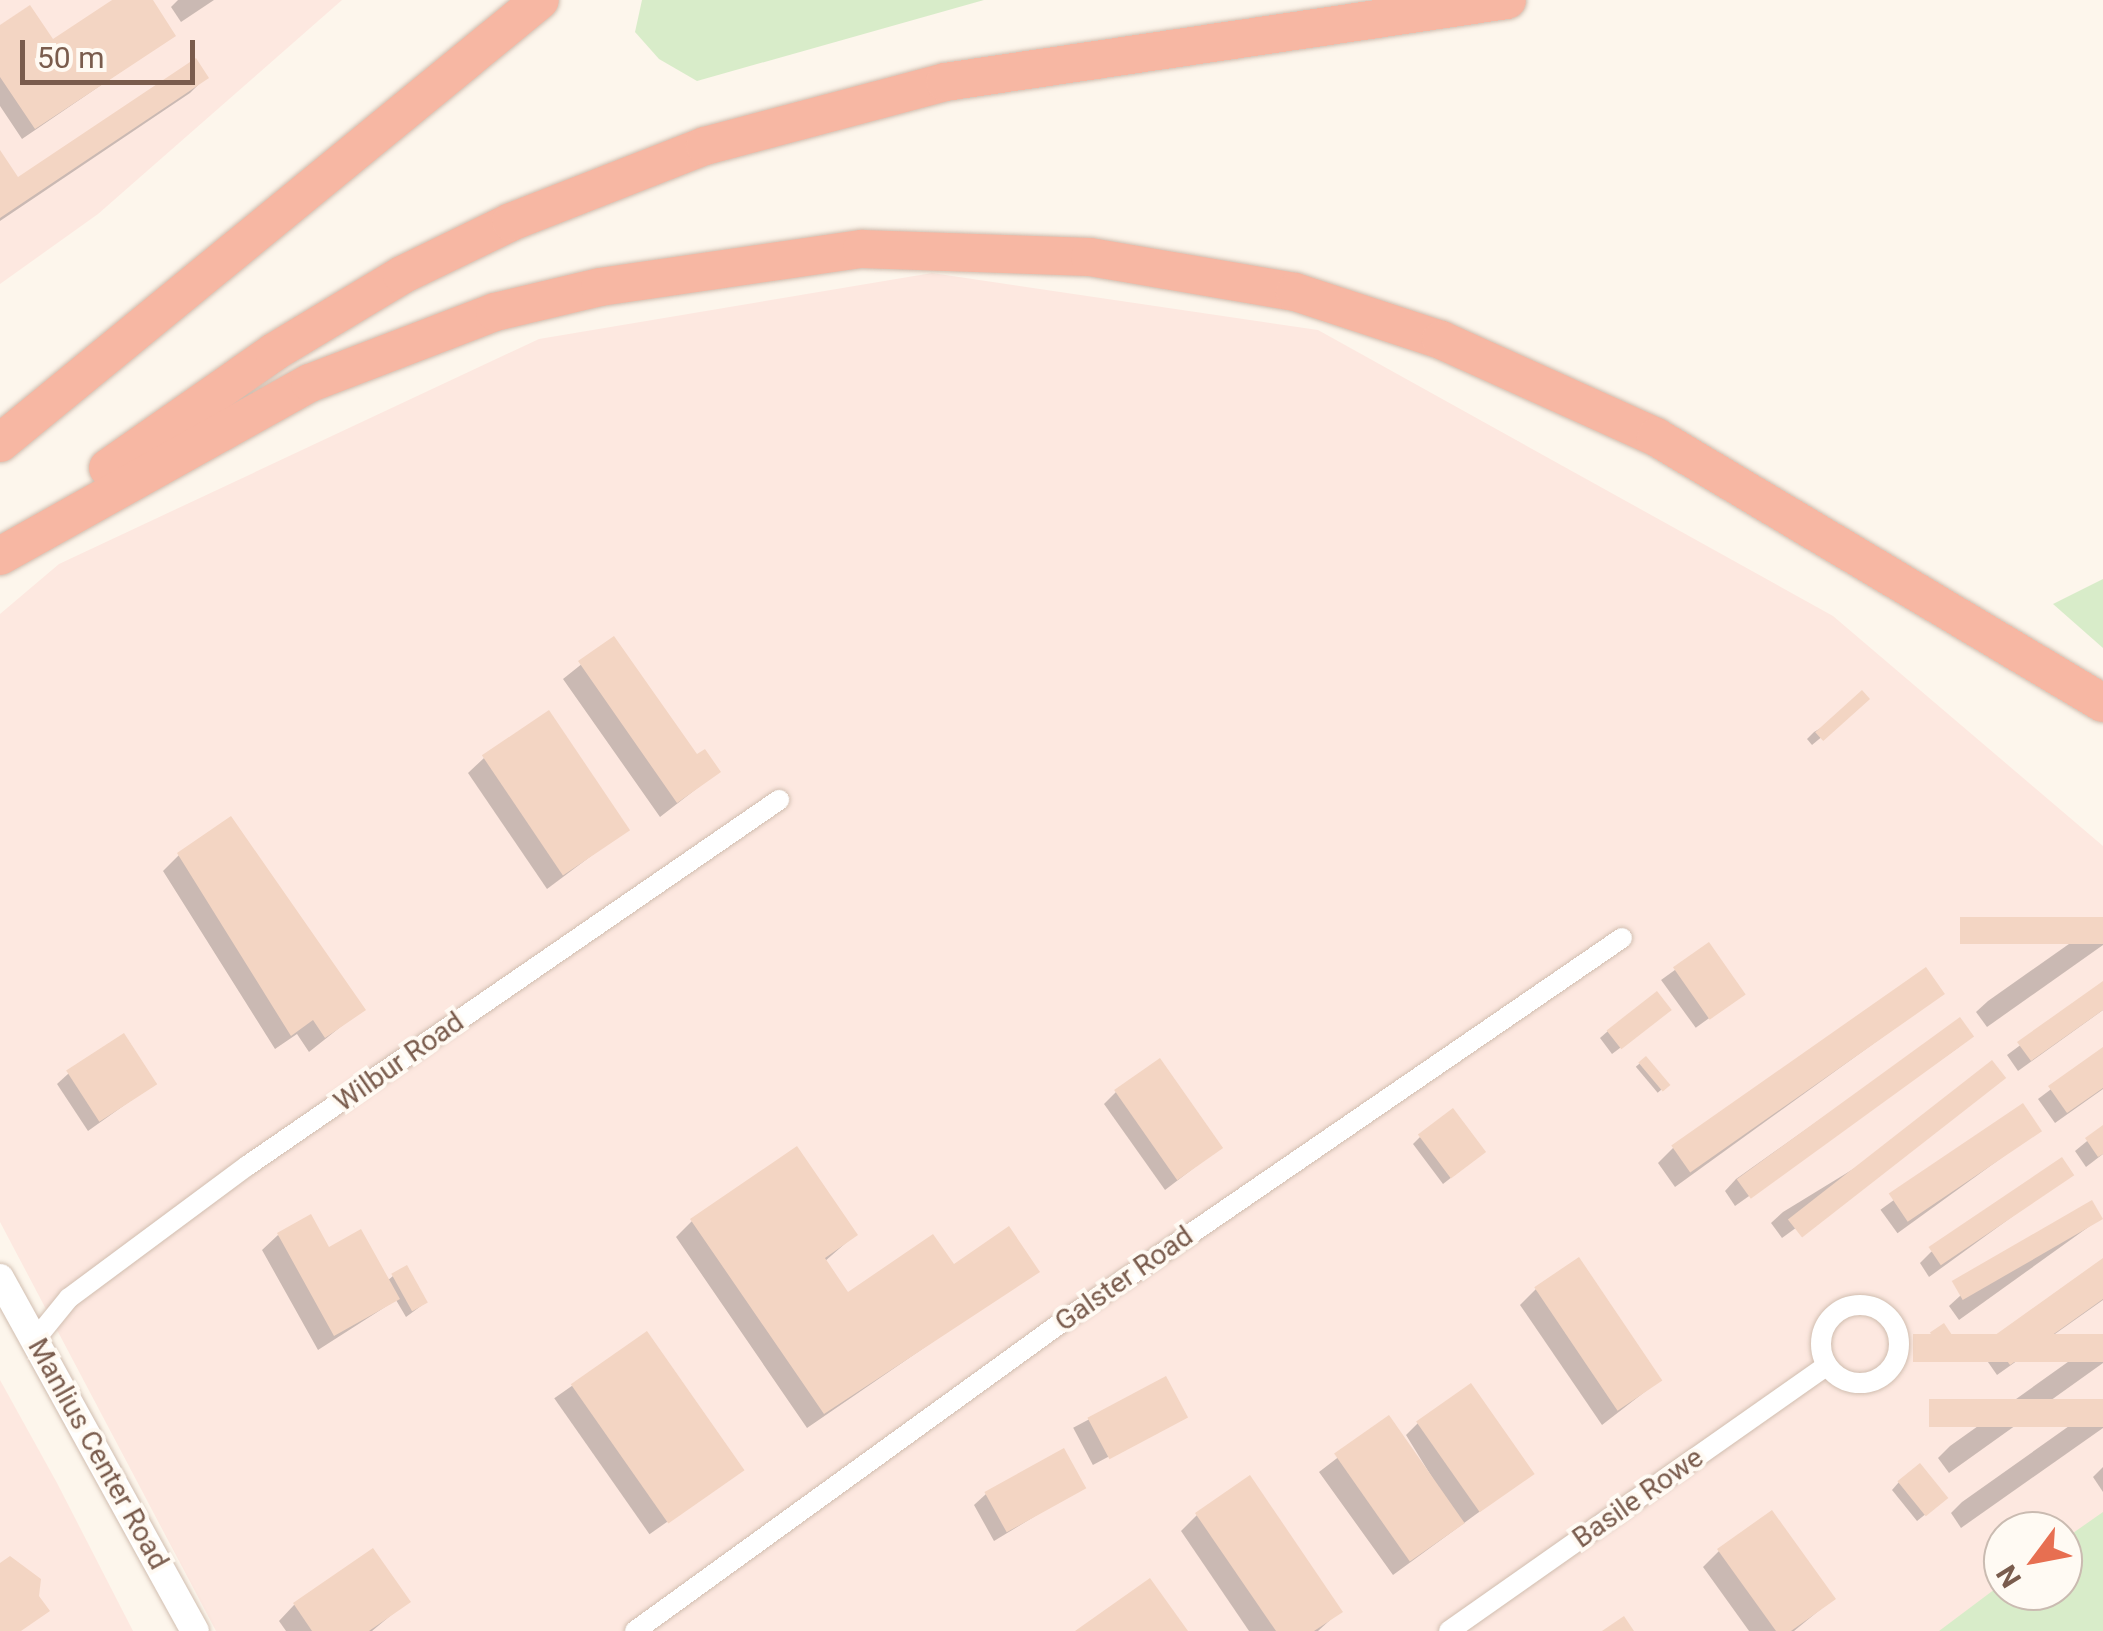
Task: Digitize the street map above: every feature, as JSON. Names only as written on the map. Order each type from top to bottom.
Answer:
[{"type":"highway","points":[[0,443],[540,0]]},
{"type":"highway","points":[[0,554],[190,409],[386,285],[512,222],[645,167],[945,82],[1506,0]]},
{"type":"highway","points":[[0,554],[310,383],[495,312],[600,287],[862,249],[1090,257],[1295,292],[1441,340],[1656,436],[2103,703]]},
{"type":"main road","name":"Manlius Center Road","points":[[0,1278],[195,1631]]},
{"type":"street","name":"Wilbur Road","points":[[34,1341],[69,1298],[247,1166],[779,800]]},
{"type":"street","name":"Galster Road","points":[[634,1631],[1062,1322],[1622,938]]},
{"type":"street","name":"Basile Rowe","points":[[1450,1631],[1827,1365]]},
{"type":"shaded area","points":[[0,0],[342,0],[98,214],[0,284]]},
{"type":"shaded area","points":[[932,273],[1318,330],[1833,616],[2103,846],[2103,1515],[2083,1530],[2083,1511],[1983,1511],[1983,1602],[1943,1631],[216,1631],[0,1222],[0,614],[59,564],[539,339]]},
{"type":"shaded area","points":[[0,1380],[57,1483],[133,1631],[0,1631]]},
{"type":"green space","points":[[642,0],[984,0],[697,81],[659,59],[635,32]]},
{"type":"green space","points":[[2103,579],[2103,648],[2053,604]]},
{"type":"green space","points":[[2103,1512],[2103,1631],[1939,1631],[1983,1598],[1983,1611],[2083,1611],[2083,1526]]},
{"type":"building","points":[[112,0],[153,0],[176,36],[35,129],[0,77],[0,25],[30,5],[53,39]]},
{"type":"building","points":[[196,58],[209,78],[0,218],[0,150],[18,177]]},
{"type":"building","points":[[614,636],[697,754],[705,749],[721,772],[677,803],[578,661]]},
{"type":"building","points":[[1862,690],[1870,699],[1823,741],[1815,732]]},
{"type":"building","points":[[549,710],[630,830],[563,876],[482,755]]},
{"type":"building","points":[[231,816],[366,1010],[325,1038],[313,1020],[291,1036],[177,853]]},
{"type":"building","points":[[1960,917],[2103,917],[2103,944],[1960,944]]},
{"type":"building","points":[[1709,942],[1746,994],[1710,1020],[1673,967]]},
{"type":"building","points":[[1926,967],[1945,994],[1690,1172],[1671,1145]]},
{"type":"building","points":[[2103,981],[2103,1010],[2031,1061],[2017,1042]]},
{"type":"building","points":[[1657,991],[1672,1010],[1621,1049],[1607,1030]]},
{"type":"building","points":[[1960,1017],[1974,1036],[1751,1199],[1737,1179]]},
{"type":"building","points":[[124,1033],[157,1084],[99,1122],[66,1071]]},
{"type":"building","points":[[2103,1047],[2103,1088],[2067,1113],[2048,1086]]},
{"type":"building","points":[[1646,1056],[1670,1085],[1663,1092],[1638,1062]]},
{"type":"building","points":[[1160,1058],[1223,1148],[1177,1180],[1114,1090]]},
{"type":"building","points":[[1992,1060],[2006,1078],[1802,1238],[1788,1219]]},
{"type":"building","points":[[2023,1103],[2042,1131],[1908,1222],[1889,1194]]},
{"type":"building","points":[[1453,1108],[1486,1152],[1451,1178],[1418,1134]]},
{"type":"building","points":[[2103,1125],[2103,1154],[2098,1157],[2085,1138]]},
{"type":"building","points":[[797,1146],[858,1235],[825,1258],[848,1292],[933,1234],[954,1264],[1009,1226],[1040,1272],[824,1414],[690,1219]]},
{"type":"building","points":[[2062,1157],[2074,1175],[1941,1265],[1929,1247]]},
{"type":"building","points":[[2092,1200],[2103,1219],[1963,1300],[1952,1281]]},
{"type":"building","points":[[311,1214],[329,1247],[361,1229],[400,1299],[334,1336],[277,1233]]},
{"type":"building","points":[[1579,1257],[1662,1381],[1618,1411],[1534,1287]]},
{"type":"building","points":[[2103,1258],[2103,1299],[2010,1365],[1991,1338]]},
{"type":"building","points":[[407,1265],[428,1303],[412,1311],[391,1274]]},
{"type":"building","points":[[1944,1323],[1959,1345],[1945,1355],[1930,1333]]},
{"type":"building","points":[[647,1331],[745,1470],[668,1524],[571,1384]]},
{"type":"building","points":[[1913,1334],[2103,1334],[2103,1362],[1913,1362]]},
{"type":"building","points":[[1166,1376],[1188,1417],[1109,1459],[1087,1418]]},
{"type":"building","points":[[1471,1383],[1535,1474],[1480,1512],[1416,1421]]},
{"type":"building","points":[[1929,1399],[2103,1399],[2103,1427],[1929,1427]]},
{"type":"building","points":[[1389,1415],[1465,1523],[1410,1562],[1334,1453]]},
{"type":"building","points":[[1064,1448],[1086,1488],[1007,1532],[984,1492]]},
{"type":"building","points":[[1920,1463],[1948,1498],[1926,1516],[1897,1481]]},
{"type":"building","points":[[1250,1475],[1343,1612],[1314,1631],[1276,1631],[1195,1513]]},
{"type":"building","points":[[1772,1510],[1836,1599],[1791,1631],[1776,1631],[1717,1549]]},
{"type":"building","points":[[373,1548],[411,1602],[369,1631],[312,1631],[293,1603]]},
{"type":"building","points":[[10,1556],[41,1579],[39,1596],[50,1611],[21,1631],[0,1631],[0,1563]]},
{"type":"building","points":[[1150,1578],[1188,1631],[1075,1631]]},
{"type":"building","points":[[1624,1616],[1634,1631],[1602,1631]]}]
